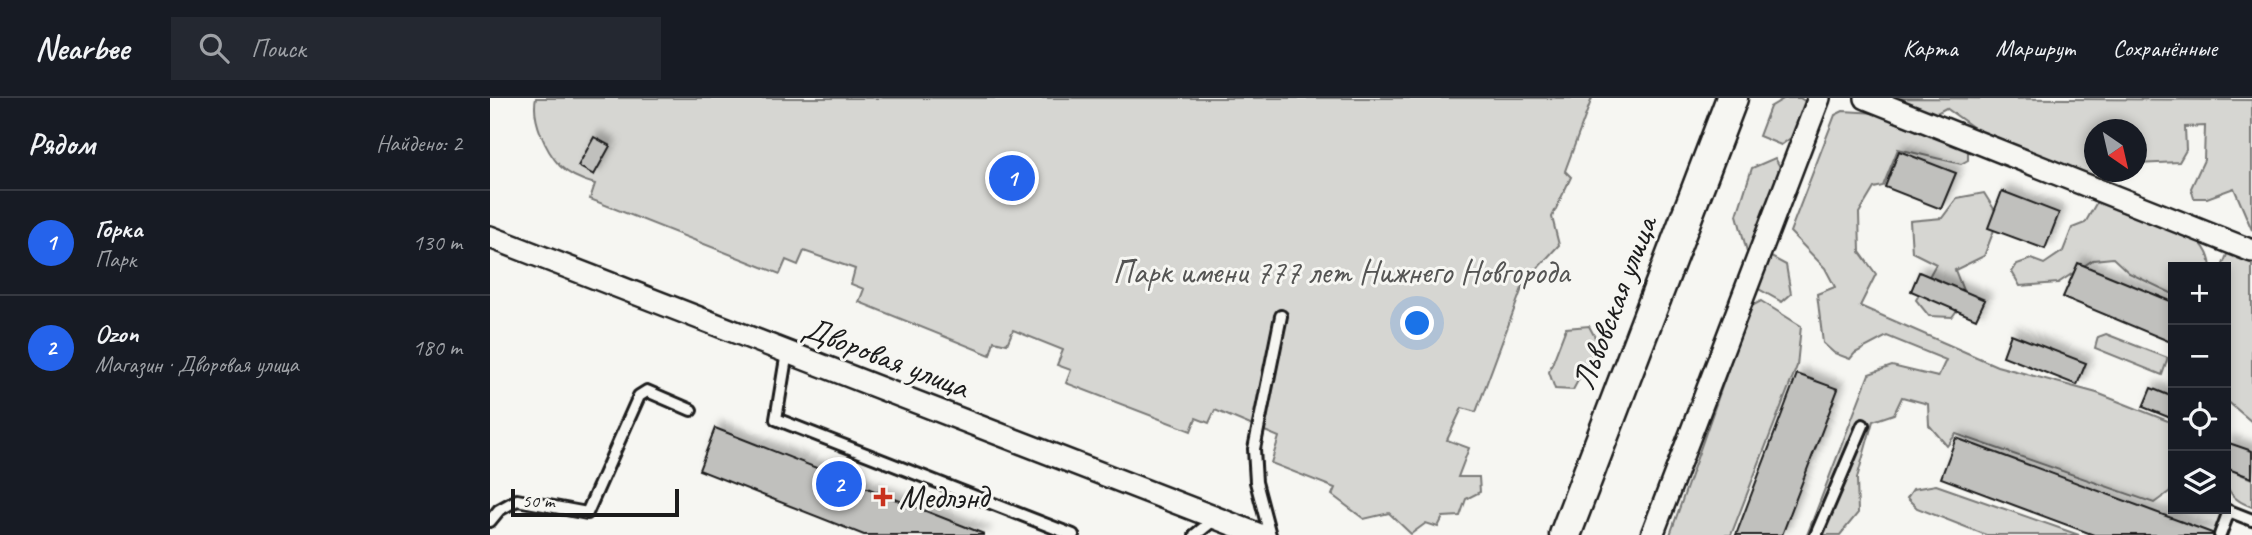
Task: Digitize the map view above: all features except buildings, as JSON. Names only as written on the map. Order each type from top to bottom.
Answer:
[{"type":"main road","name":"Львовская улица","points":[[1565,535],[1732,98]]},
{"type":"street","points":[[1651,535],[1819,98]]},
{"type":"street","points":[[1866,98],[2252,251]]},
{"type":"street","name":"Дворовая улица","points":[[490,237],[1260,535]]},
{"type":"lane","points":[[1270,535],[1256,482],[1254,449],[1282,316]]},
{"type":"lane","points":[[787,352],[776,419],[1073,535]]},
{"type":"lane","points":[[490,521],[499,510],[517,500],[587,513],[639,396],[647,391],[691,410]]},
{"type":"lane","points":[[1816,535],[1863,425]]},
{"type":"lane","points":[[2220,535],[2229,511],[2252,520]]},
{"type":"lane","points":[[1195,535],[1216,518]]},
{"type":"green space","name":"Парк имени 777 лет Нижнего Новгорода","points":[[536,98],[1592,98],[1565,171],[1571,177],[1552,217],[1559,245],[1524,283],[1476,412],[1462,408],[1447,440],[1469,448],[1458,477],[1479,477],[1480,492],[1466,499],[1460,516],[1443,517],[1438,527],[1426,523],[1411,534],[1389,513],[1364,519],[1332,495],[1335,488],[1271,463],[1279,437],[1215,410],[1209,423],[1196,418],[1191,431],[1066,383],[1071,370],[1057,365],[1063,350],[1013,330],[1007,344],[994,341],[990,355],[859,302],[864,289],[851,284],[855,269],[804,251],[798,265],[786,260],[780,274],[590,199],[595,184],[564,169],[545,143],[536,115]]},
{"type":"green space","points":[[1785,98],[1800,98],[1806,102],[1803,129],[1781,145],[1759,136],[1770,107]]},
{"type":"green space","points":[[1895,98],[2252,100],[2252,230],[2234,188],[2207,198],[2194,198],[2191,188],[2204,160],[2205,126],[2185,127],[2186,150],[2179,162],[2147,164],[2147,119],[2084,119],[2084,174],[1991,140],[1946,108],[1935,114]]},
{"type":"green space","points":[[1843,111],[1877,113],[1968,150],[1968,160],[1961,164],[1898,149],[1883,186],[1874,188],[1859,213],[1860,252],[1876,274],[1860,306],[1997,366],[2097,393],[2168,421],[2168,493],[2154,503],[1956,434],[1947,446],[1929,425],[1928,404],[1902,397],[1894,414],[1873,421],[1857,478],[1858,513],[1840,535],[1807,535],[1869,374],[1892,366],[1938,377],[1946,360],[1887,336],[1855,353],[1850,359],[1834,353],[1823,343],[1817,294],[1835,287],[1825,268],[1790,232],[1835,115]]},
{"type":"green space","points":[[1775,158],[1789,183],[1770,243],[1771,257],[1786,265],[1791,294],[1782,302],[1757,288],[1737,215],[1752,168]]},
{"type":"green space","points":[[1984,193],[1999,217],[1984,256],[1955,270],[1966,298],[1952,317],[1929,316],[1916,300],[1936,264],[1912,252],[1910,221],[1942,218],[1957,198]]},
{"type":"green space","points":[[2098,200],[2149,214],[2183,229],[2197,239],[2209,262],[2168,262],[2168,292],[2129,273],[2113,258],[2093,260],[2058,283],[2020,286],[2012,272],[2017,264],[2031,259],[2044,264],[2063,251],[2072,228],[2085,223]]},
{"type":"green space","points":[[2228,252],[2252,255],[2252,422],[2231,404],[2231,262],[2224,262]]},
{"type":"green space","points":[[1761,301],[1801,326],[1797,366],[1731,535],[1670,535],[1750,307]]},
{"type":"green space","points":[[1589,326],[1598,343],[1573,390],[1555,389],[1549,372],[1566,328]]},
{"type":"green space","points":[[2106,334],[2168,358],[2162,375],[2095,348],[2098,337]]},
{"type":"green space","points":[[2231,452],[2236,455],[2238,473],[2252,479],[2252,507],[2231,492]]},
{"type":"green space","points":[[1936,485],[2079,535],[1986,535],[1917,508],[1907,498],[1913,489]]},
{"type":"place","name":"Горка","points":[[1012,178]]},
{"type":"place","name":"Ozon","points":[[839,484]]},
{"type":"place","name":"Медлэнд","points":[[883,497]]}]
